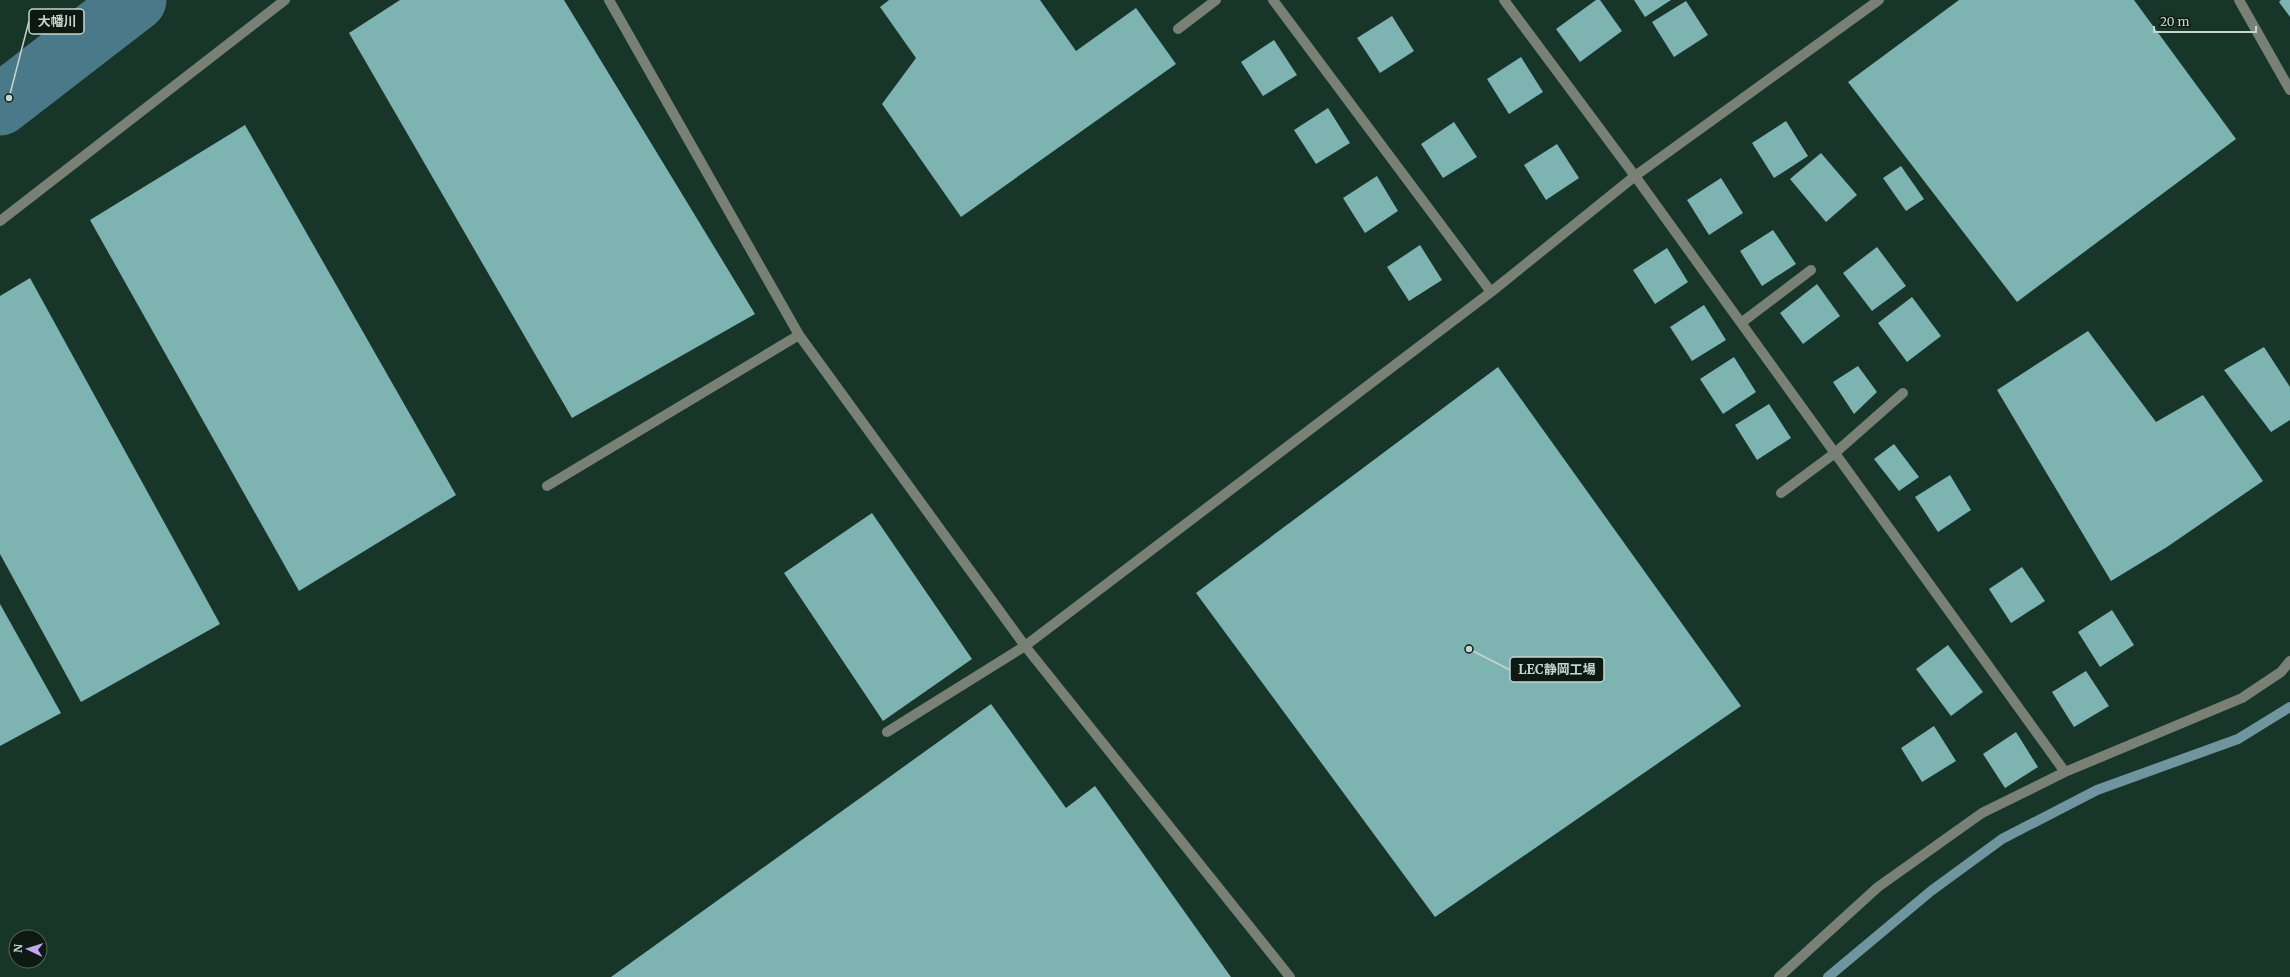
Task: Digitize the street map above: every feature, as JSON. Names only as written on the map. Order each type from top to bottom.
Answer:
[{"type":"street","points":[[0,221],[285,0]]},
{"type":"street","points":[[609,0],[799,335],[1025,646],[1290,977]]},
{"type":"street","points":[[1178,29],[1216,0]]},
{"type":"street","points":[[1273,0],[1491,292]]},
{"type":"street","points":[[1504,0],[1635,176],[2065,772]]},
{"type":"street","points":[[887,732],[1025,646],[1491,292],[1635,176],[1879,0]]},
{"type":"street","points":[[2239,0],[2290,90]]},
{"type":"street","points":[[1741,323],[1811,270]]},
{"type":"street","points":[[547,486],[799,335]]},
{"type":"street","points":[[1781,493],[1835,453],[1903,392]]},
{"type":"street","points":[[1779,977],[1885,882],[1982,813],[2065,772],[2242,698],[2280,672],[2290,661]]},
{"type":"building","points":[[400,0],[564,0],[755,314],[572,418],[349,33]]},
{"type":"building","points":[[889,0],[1040,0],[1076,51],[1136,8],[1176,64],[961,217],[882,104],[916,58],[880,7]]},
{"type":"building","points":[[1596,0],[1600,0],[1622,31],[1580,62],[1556,29]]},
{"type":"building","points":[[1634,0],[1671,0],[1645,17]]},
{"type":"building","points":[[1959,0],[2134,0],[2236,139],[2017,302],[1848,82]]},
{"type":"building","points":[[2281,0],[2290,0],[2290,17],[2279,2]]},
{"type":"building","points":[[1686,1],[1708,35],[1674,57],[1652,22]]},
{"type":"building","points":[[1392,16],[1414,51],[1380,73],[1357,38]]},
{"type":"building","points":[[1274,40],[1297,75],[1263,96],[1241,62]]},
{"type":"building","points":[[1521,57],[1543,92],[1509,114],[1487,79]]},
{"type":"building","points":[[1328,108],[1350,143],[1316,164],[1294,130]]},
{"type":"building","points":[[1786,121],[1808,156],[1774,178],[1752,143]]},
{"type":"building","points":[[1454,122],[1477,157],[1443,178],[1421,144]]},
{"type":"building","points":[[245,125],[456,495],[299,591],[90,220]]},
{"type":"building","points":[[1557,144],[1579,178],[1546,200],[1524,165]]},
{"type":"building","points":[[1821,153],[1857,195],[1826,222],[1790,179]]},
{"type":"building","points":[[1901,166],[1924,199],[1906,211],[1883,178]]},
{"type":"building","points":[[1377,176],[1398,211],[1365,233],[1343,198]]},
{"type":"building","points":[[1721,178],[1743,213],[1709,235],[1687,200]]},
{"type":"building","points":[[1773,230],[1796,264],[1762,286],[1740,251]]},
{"type":"building","points":[[1420,245],[1442,280],[1409,301],[1387,267]]},
{"type":"building","points":[[1877,247],[1906,286],[1872,311],[1843,273]]},
{"type":"building","points":[[1667,248],[1688,282],[1655,304],[1633,270]]},
{"type":"building","points":[[30,278],[220,624],[81,702],[0,554],[0,296]]},
{"type":"building","points":[[1817,284],[1840,316],[1803,344],[1780,313]]},
{"type":"building","points":[[1912,297],[1941,336],[1907,362],[1878,323]]},
{"type":"building","points":[[1704,305],[1726,340],[1692,361],[1670,327]]},
{"type":"building","points":[[2088,331],[2156,422],[2203,395],[2263,481],[2167,547],[2111,581],[1997,390]]},
{"type":"building","points":[[2264,347],[2290,387],[2290,420],[2271,432],[2224,370]]},
{"type":"building","points":[[1734,357],[1756,392],[1723,414],[1700,379]]},
{"type":"building","points":[[1858,366],[1877,392],[1854,414],[1833,382]]},
{"type":"building","points":[[1498,367],[1741,706],[1435,917],[1196,593]]},
{"type":"building","points":[[1769,404],[1791,438],[1757,460],[1735,425]]},
{"type":"building","points":[[1894,444],[1919,477],[1899,491],[1874,459]]},
{"type":"building","points":[[1950,475],[1971,510],[1938,532],[1915,497]]},
{"type":"building","points":[[872,513],[972,659],[883,721],[784,573]]},
{"type":"building","points":[[2022,567],[2045,601],[2011,623],[1989,589]]},
{"type":"building","points":[[0,604],[61,713],[0,746]]},
{"type":"building","points":[[2112,610],[2134,645],[2100,667],[2078,632]]},
{"type":"building","points":[[1948,645],[1983,692],[1951,716],[1916,669]]},
{"type":"building","points":[[2086,671],[2109,706],[2074,727],[2052,692]]},
{"type":"building","points":[[991,704],[1066,808],[1095,786],[1231,977],[611,977]]},
{"type":"building","points":[[1934,726],[1956,761],[1922,782],[1901,748]]},
{"type":"building","points":[[2016,732],[2038,767],[2005,788],[1983,754]]},
{"type":"waterway","points":[[0,105],[136,0]]},
{"type":"waterway","points":[[1828,977],[1931,891],[2002,839],[2097,790],[2238,739],[2290,707]]},
{"type":"place","name":"大幡川","points":[[9,98]]},
{"type":"place","name":"LEC静岡工場","points":[[1469,649]]}]
